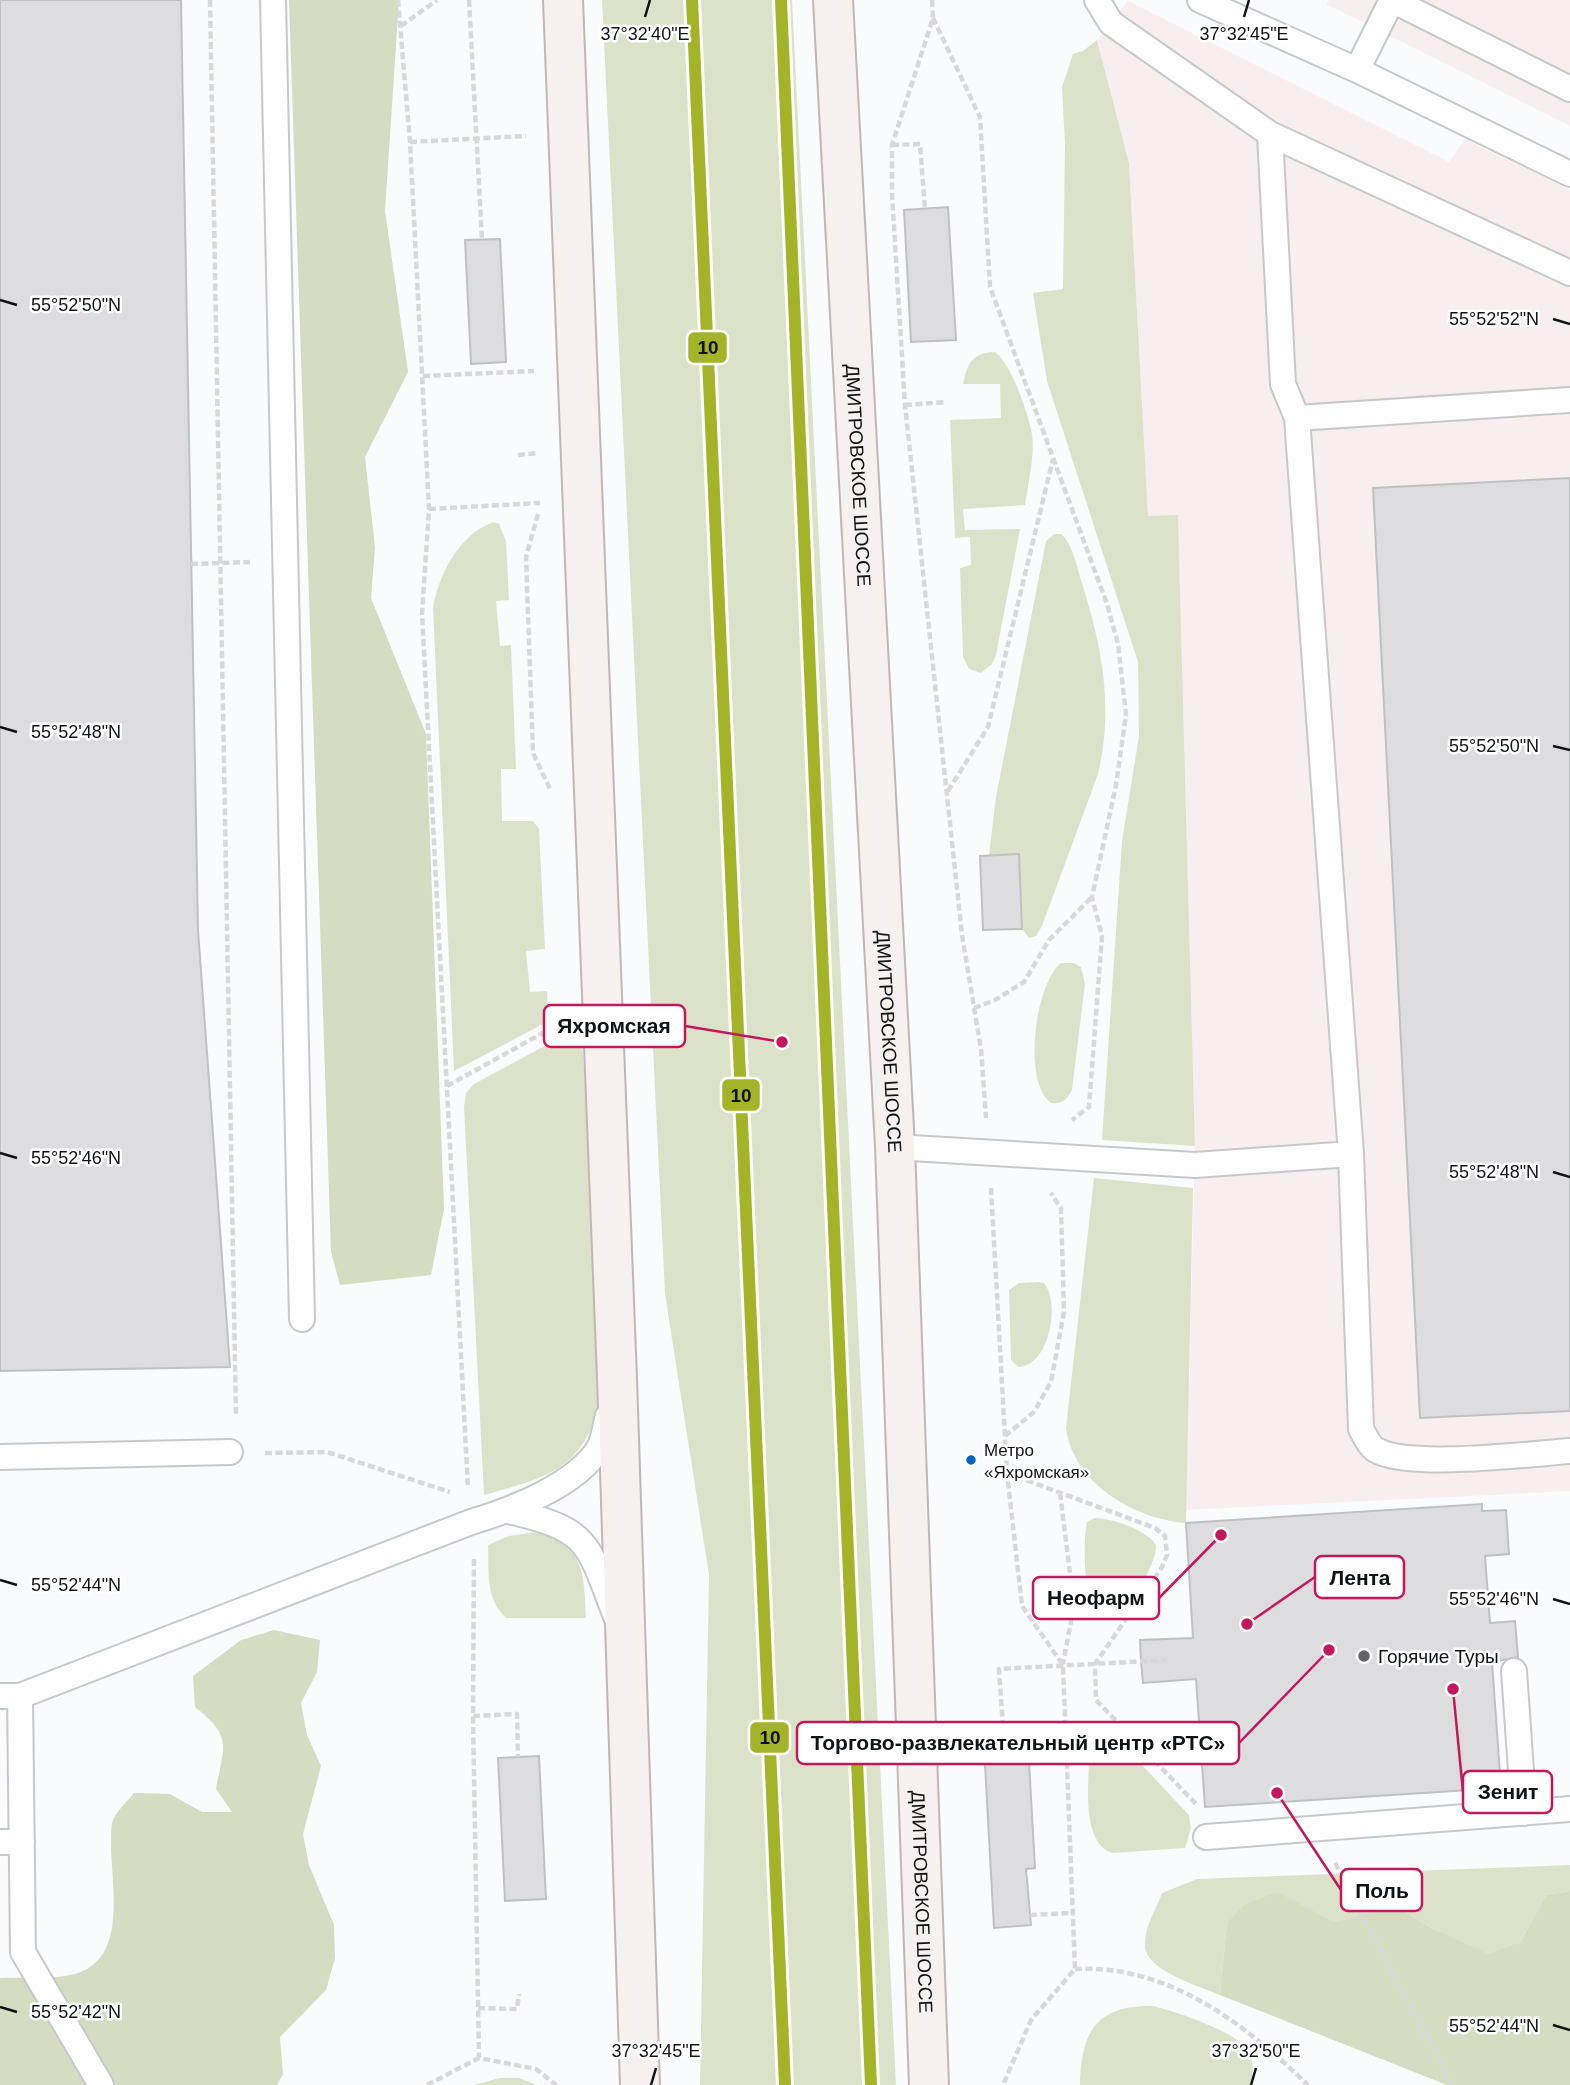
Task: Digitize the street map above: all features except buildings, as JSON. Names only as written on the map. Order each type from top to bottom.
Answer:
[{"type":"main road","points":[[563,0],[617,1378],[623,1634],[640,2085]]},
{"type":"main road","name":"ДМИТРОВСКОЕ ШОССЕ","points":[[833,0],[895,1147],[929,2085]]},
{"type":"lane","points":[[273,0],[302,1319]]},
{"type":"lane","points":[[1097,0],[1111,23],[1270,134],[1570,273]]},
{"type":"lane","points":[[1200,0],[1357,70],[1570,174]]},
{"type":"lane","points":[[1357,70],[1392,0],[1570,89]]},
{"type":"lane","points":[[1270,134],[1283,384],[1297,418],[1351,1154],[1361,1429],[1374,1450],[1394,1457],[1437,1458],[1570,1451]]},
{"type":"lane","points":[[1297,418],[1570,400]]},
{"type":"lane","points":[[895,1147],[1195,1165],[1351,1154]]},
{"type":"lane","points":[[101,2085],[23,1952],[11,1842],[10,1696],[471,1522],[508,1511],[584,1467],[601,1446],[617,1378]]},
{"type":"lane","points":[[0,1457],[230,1452]]},
{"type":"lane","points":[[508,1511],[567,1529],[583,1542],[623,1634]]},
{"type":"lane","points":[[1514,1671],[1524,1813]]},
{"type":"lane","points":[[1206,1838],[1570,1809]]},
{"type":"path","points":[[210,0],[236,1428]]},
{"type":"path","points":[[398,0],[410,142],[424,376],[429,509],[422,614],[468,1498]]},
{"type":"path","points":[[401,27],[437,0]]},
{"type":"path","points":[[468,0],[482,240]]},
{"type":"path","points":[[932,0],[933,18],[892,145],[892,194],[905,405],[962,935],[974,1008],[986,1121],[1000,1121]]},
{"type":"path","points":[[933,18],[980,117],[990,287],[1107,604],[1122,676],[1126,715],[1122,751],[1092,897],[1102,936],[1088,1107],[1080,1116],[1068,1122]]},
{"type":"path","points":[[410,142],[530,135]]},
{"type":"path","points":[[892,145],[920,144],[925,209]]},
{"type":"path","points":[[424,376],[540,370]]},
{"type":"path","points":[[905,405],[946,402]]},
{"type":"path","points":[[518,455],[544,453]]},
{"type":"path","points":[[947,793],[988,727],[1053,458]]},
{"type":"path","points":[[544,491],[543,503],[532,530],[526,557],[533,753],[554,797]]},
{"type":"path","points":[[429,509],[543,503]]},
{"type":"path","points":[[191,564],[260,562]]},
{"type":"path","points":[[974,1008],[995,1000],[1024,982],[1049,940],[1092,897]]},
{"type":"path","points":[[446,1086],[564,1022]]},
{"type":"path","points":[[990,1177],[1007,1473],[1022,1606],[1063,1665]]},
{"type":"path","points":[[1005,1436],[1034,1412],[1051,1381],[1064,1312],[1061,1209],[1049,1189]]},
{"type":"path","points":[[285,1454],[327,1452],[455,1494]]},
{"type":"path","points":[[1007,1473],[1162,1531],[1165,1536],[1167,1555],[1162,1567],[1095,1664],[1096,1700],[1202,1810],[1206,1838]]},
{"type":"path","points":[[1003,2085],[1031,2020],[1075,1969],[1063,1665],[1074,1605],[1060,1493]]},
{"type":"path","points":[[474,1551],[473,1716],[479,2058]]},
{"type":"path","points":[[1003,1727],[999,1669],[1167,1661]]},
{"type":"path","points":[[473,1716],[517,1714],[518,1757]]},
{"type":"path","points":[[1316,1828],[1452,2085]]},
{"type":"path","points":[[1030,1915],[1073,1913]]},
{"type":"path","points":[[1075,1969],[1096,1968],[1122,1973],[1205,2003],[1237,2022],[1308,2085]]},
{"type":"path","points":[[478,2008],[517,2008],[519,1994]]},
{"type":"path","points":[[431,2084],[479,2058],[536,2069],[556,2085]]},
{"type":"shaded area","points":[[1329,0],[1570,0],[1570,126],[1326,4]]},
{"type":"shaded area","points":[[1128,1],[1449,162],[1465,139],[1570,190],[1570,1491],[1186,1510],[1195,1146],[1178,515],[1148,516],[1129,163],[1097,40]]},
{"type":"green space","points":[[289,0],[399,0],[385,211],[408,372],[365,457],[375,547],[371,598],[426,734],[444,1209],[431,1275],[340,1285],[331,1252]]},
{"type":"green space","points":[[602,0],[792,0],[896,2085],[700,2085],[709,1575],[665,1294]]},
{"type":"green space","points":[[1097,40],[1129,163],[1148,516],[1178,515],[1195,1146],[1102,1140],[1122,841],[1139,736],[1138,662],[1047,381],[1033,293],[1063,289],[1065,144],[1062,87],[1073,54],[1083,51]]},
{"type":"green space","points":[[994,352],[1006,365],[1018,389],[1032,434],[1033,451],[1025,505],[963,509],[965,530],[1020,529],[996,655],[992,664],[981,673],[969,669],[963,657],[960,568],[971,565],[970,537],[955,538],[950,420],[1001,418],[1000,384],[963,384],[972,361],[980,355]]},
{"type":"green space","points":[[493,522],[499,524],[506,541],[509,600],[496,601],[500,646],[511,645],[516,769],[501,769],[502,821],[533,821],[539,829],[545,949],[526,951],[530,992],[547,991],[548,1012],[545,1023],[454,1071],[433,608],[445,570],[460,546],[481,528]]},
{"type":"green space","points":[[1054,534],[1061,534],[1069,544],[1089,607],[1104,677],[1105,725],[1098,774],[1042,926],[1036,936],[1029,938],[1022,929],[1019,854],[989,855],[996,797],[1046,541]]},
{"type":"green space","points":[[1061,963],[1074,963],[1081,967],[1085,984],[1072,1090],[1064,1100],[1051,1103],[1042,1092],[1037,1075],[1035,1033],[1044,991]]},
{"type":"green space","points":[[582,1038],[604,1381],[598,1409],[590,1431],[568,1461],[534,1480],[484,1495],[464,1107],[466,1093],[474,1084],[550,1043]]},
{"type":"green space","points":[[1094,1178],[1193,1188],[1186,1523],[1146,1514],[1109,1495],[1080,1465],[1071,1448],[1066,1428]]},
{"type":"green space","points":[[1019,1283],[1044,1283],[1049,1292],[1049,1332],[1038,1357],[1029,1364],[1018,1367],[1011,1360],[1009,1290]]},
{"type":"green space","points":[[1095,1518],[1128,1526],[1145,1534],[1156,1545],[1152,1563],[1141,1585],[1127,1604],[1112,1615],[1101,1612],[1092,1605],[1087,1589],[1086,1529],[1087,1522]]},
{"type":"green space","points":[[536,1532],[564,1545],[579,1563],[586,1618],[506,1618],[494,1602],[489,1575],[488,1545],[509,1536]]},
{"type":"green space","points":[[274,1630],[320,1640],[317,1672],[301,1703],[307,1735],[321,1766],[303,1834],[309,1865],[334,1925],[335,1958],[326,1990],[280,2037],[283,2074],[277,2085],[0,2085],[0,1978],[70,1975],[91,1967],[104,1952],[111,1933],[114,1911],[111,1842],[115,1815],[134,1793],[170,1794],[202,1812],[232,1812],[216,1789],[223,1743],[215,1726],[195,1707],[193,1676],[241,1640]]},
{"type":"green space","points":[[1100,1727],[1109,1730],[1189,1815],[1191,1828],[1185,1848],[1112,1853],[1101,1846],[1094,1835],[1088,1804],[1090,1742],[1093,1731]]},
{"type":"green space","points":[[1570,1865],[1570,1891],[1546,1895],[1520,1942],[1488,1955],[1430,1927],[1394,1905],[1335,1922],[1277,1893],[1227,1923],[1220,1995],[1164,1970],[1147,1955],[1145,1946],[1148,1925],[1162,1893],[1197,1879]]},
{"type":"green space","points":[[1570,1891],[1570,2085],[1447,2085],[1220,1995],[1227,1923],[1244,1905],[1277,1892],[1335,1922],[1394,1905],[1430,1927],[1488,1954],[1520,1942],[1546,1895]]},
{"type":"green space","points":[[1152,2006],[1205,2023],[1244,2045],[1251,2056],[1252,2085],[1080,2085],[1084,2050],[1095,2025],[1117,2010]]},
{"type":"green space","points":[[500,2078],[519,2078],[537,2085],[474,2085]]},
{"type":"transit line","name":"10","points":[[692,0],[785,2085]]},
{"type":"transit line","name":"10","points":[[781,0],[871,2085]]},
{"type":"place","name":"Яхромская","points":[[782,1042]]},
{"type":"place","name":"Метро «Яхромская»","points":[[971,1460]]},
{"type":"place","name":"Неофарм","points":[[1221,1535]]},
{"type":"place","name":"Лента","points":[[1247,1624]]},
{"type":"place","name":"Торгово-развлекательный центр «РТС»","points":[[1329,1650]]},
{"type":"place","name":"Горячие Туры","points":[[1364,1656]]},
{"type":"place","name":"Зенит","points":[[1453,1689]]},
{"type":"place","name":"Поль","points":[[1277,1793]]}]
